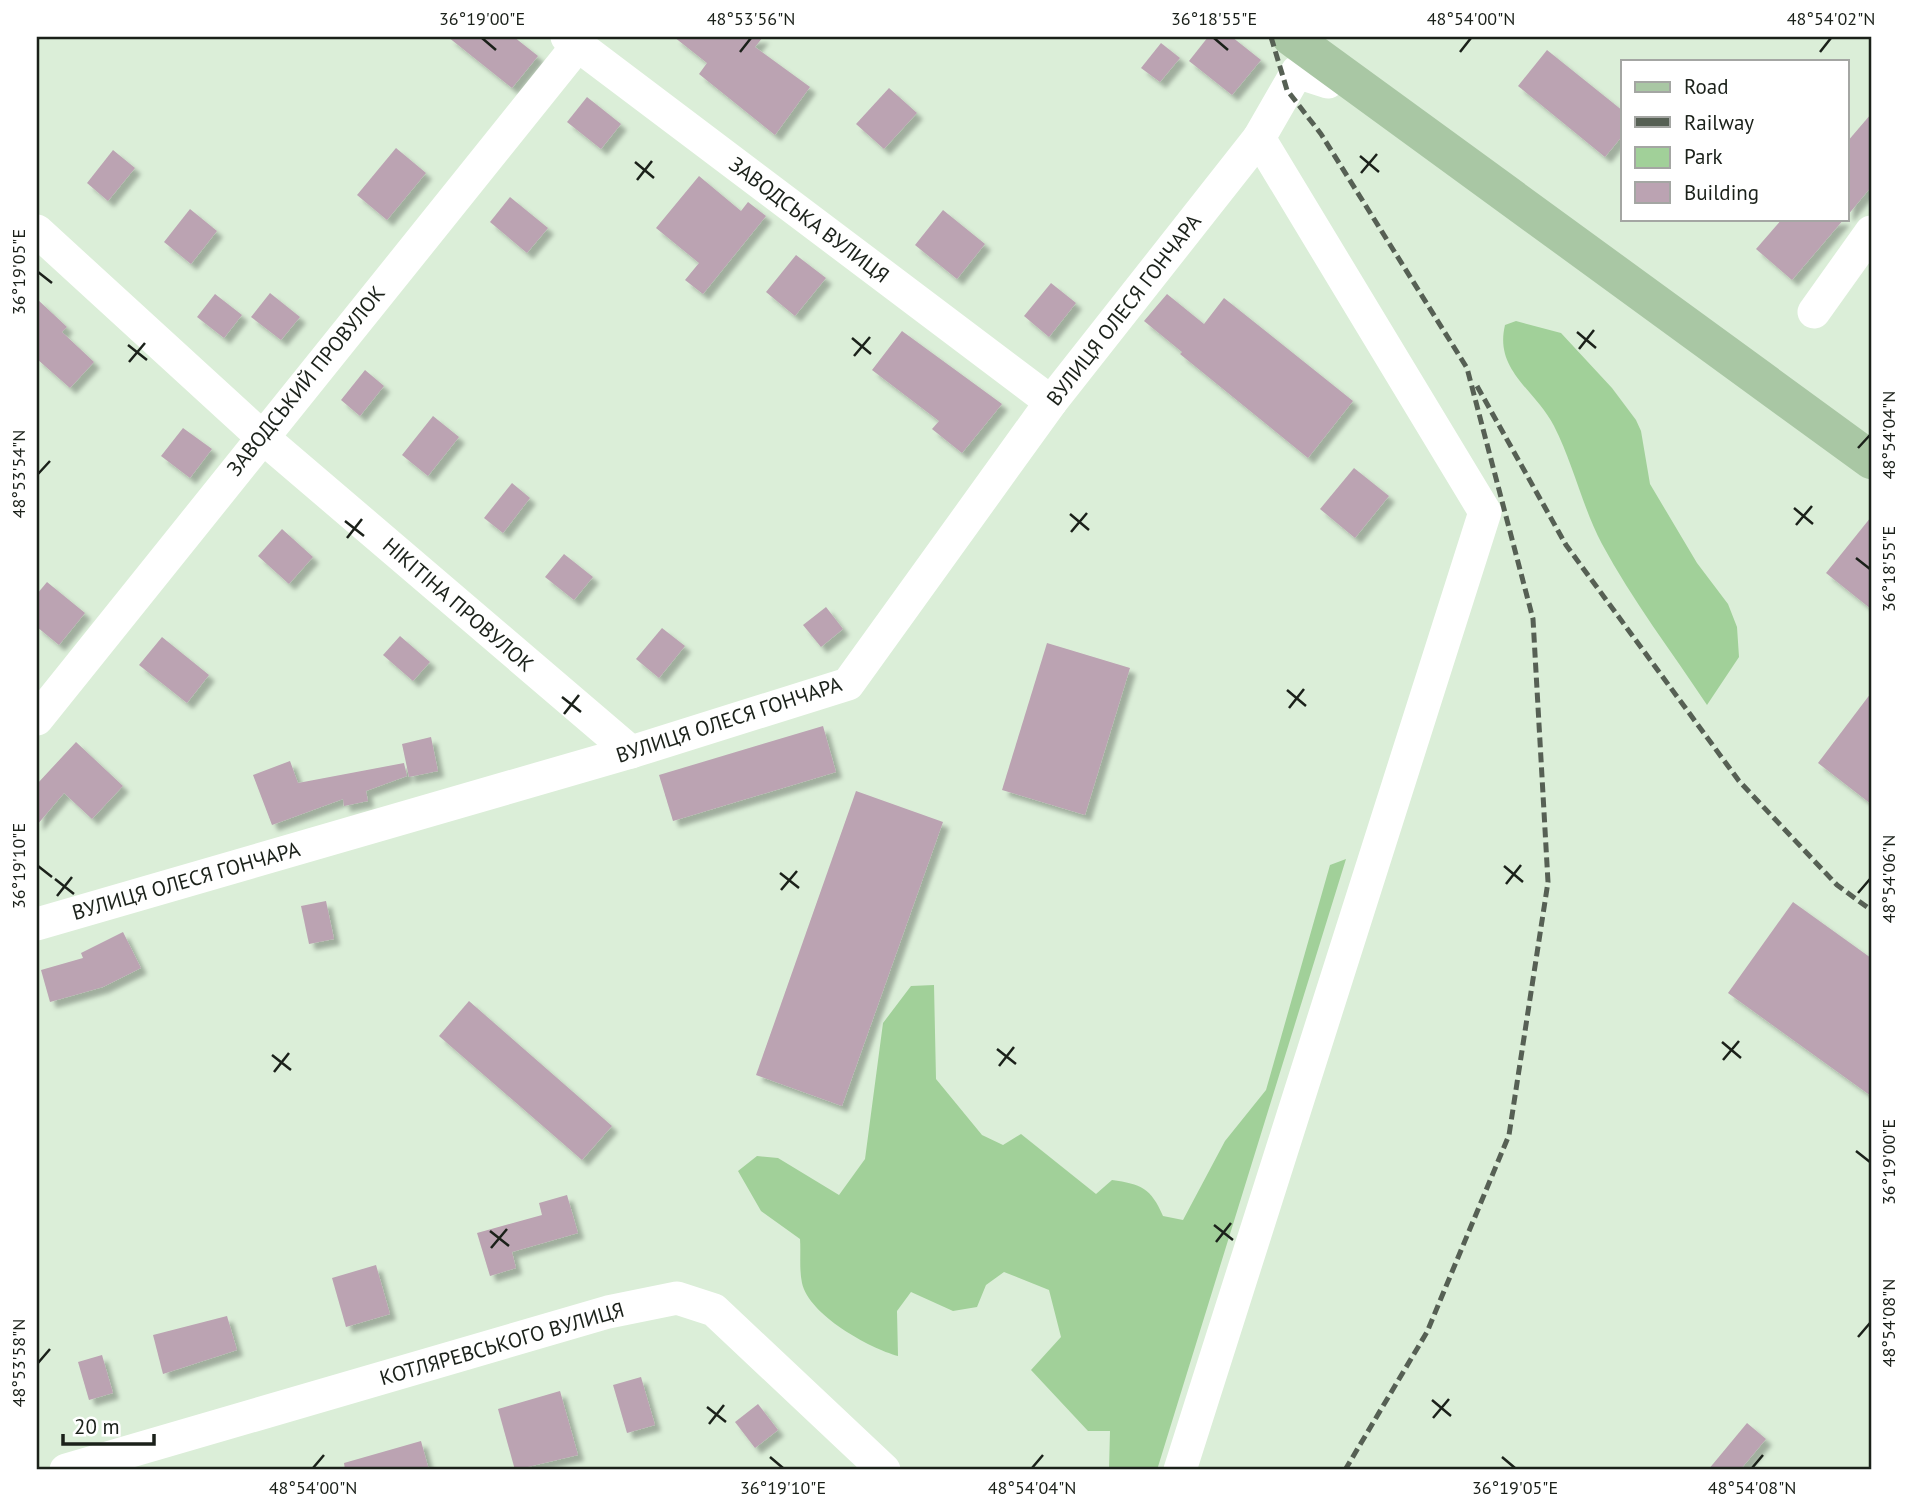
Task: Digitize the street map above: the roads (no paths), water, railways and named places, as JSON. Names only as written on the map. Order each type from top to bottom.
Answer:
[{"type":"main road","points":[[1292,37],[1871,460]]},
{"type":"street","name":"ЗАВОДСЬКА ВУЛИЦЯ","points":[[573,41],[1051,402]]},
{"type":"street","name":"ЗАВОДСЬКИЙ ПРОВУЛОК","points":[[37,719],[573,41]]},
{"type":"street","name":"ВУЛИЦЯ ОЛЕСЯ ГОНЧАРА","points":[[37,924],[631,752],[848,684],[1051,402],[1259,138],[1297,72],[1328,82]]},
{"type":"street","points":[[1180,1470],[1485,512],[1259,138]]},
{"type":"street","name":"НІКІТІНА ПРОВУЛОК","points":[[37,231],[261,436],[631,752]]},
{"type":"street","points":[[1814,312],[1871,232]]},
{"type":"street","name":"КОТЛЯРЕВСЬКОГО ВУЛИЦЯ","points":[[66,1470],[608,1312],[677,1298],[714,1310],[884,1470]]},
{"type":"railway","points":[[1271,37],[1287,90],[1321,134],[1467,368],[1533,619],[1548,882],[1509,1135],[1427,1332],[1345,1470]]},
{"type":"railway","points":[[1477,386],[1566,545],[1739,781],[1837,885],[1871,910]]}]
